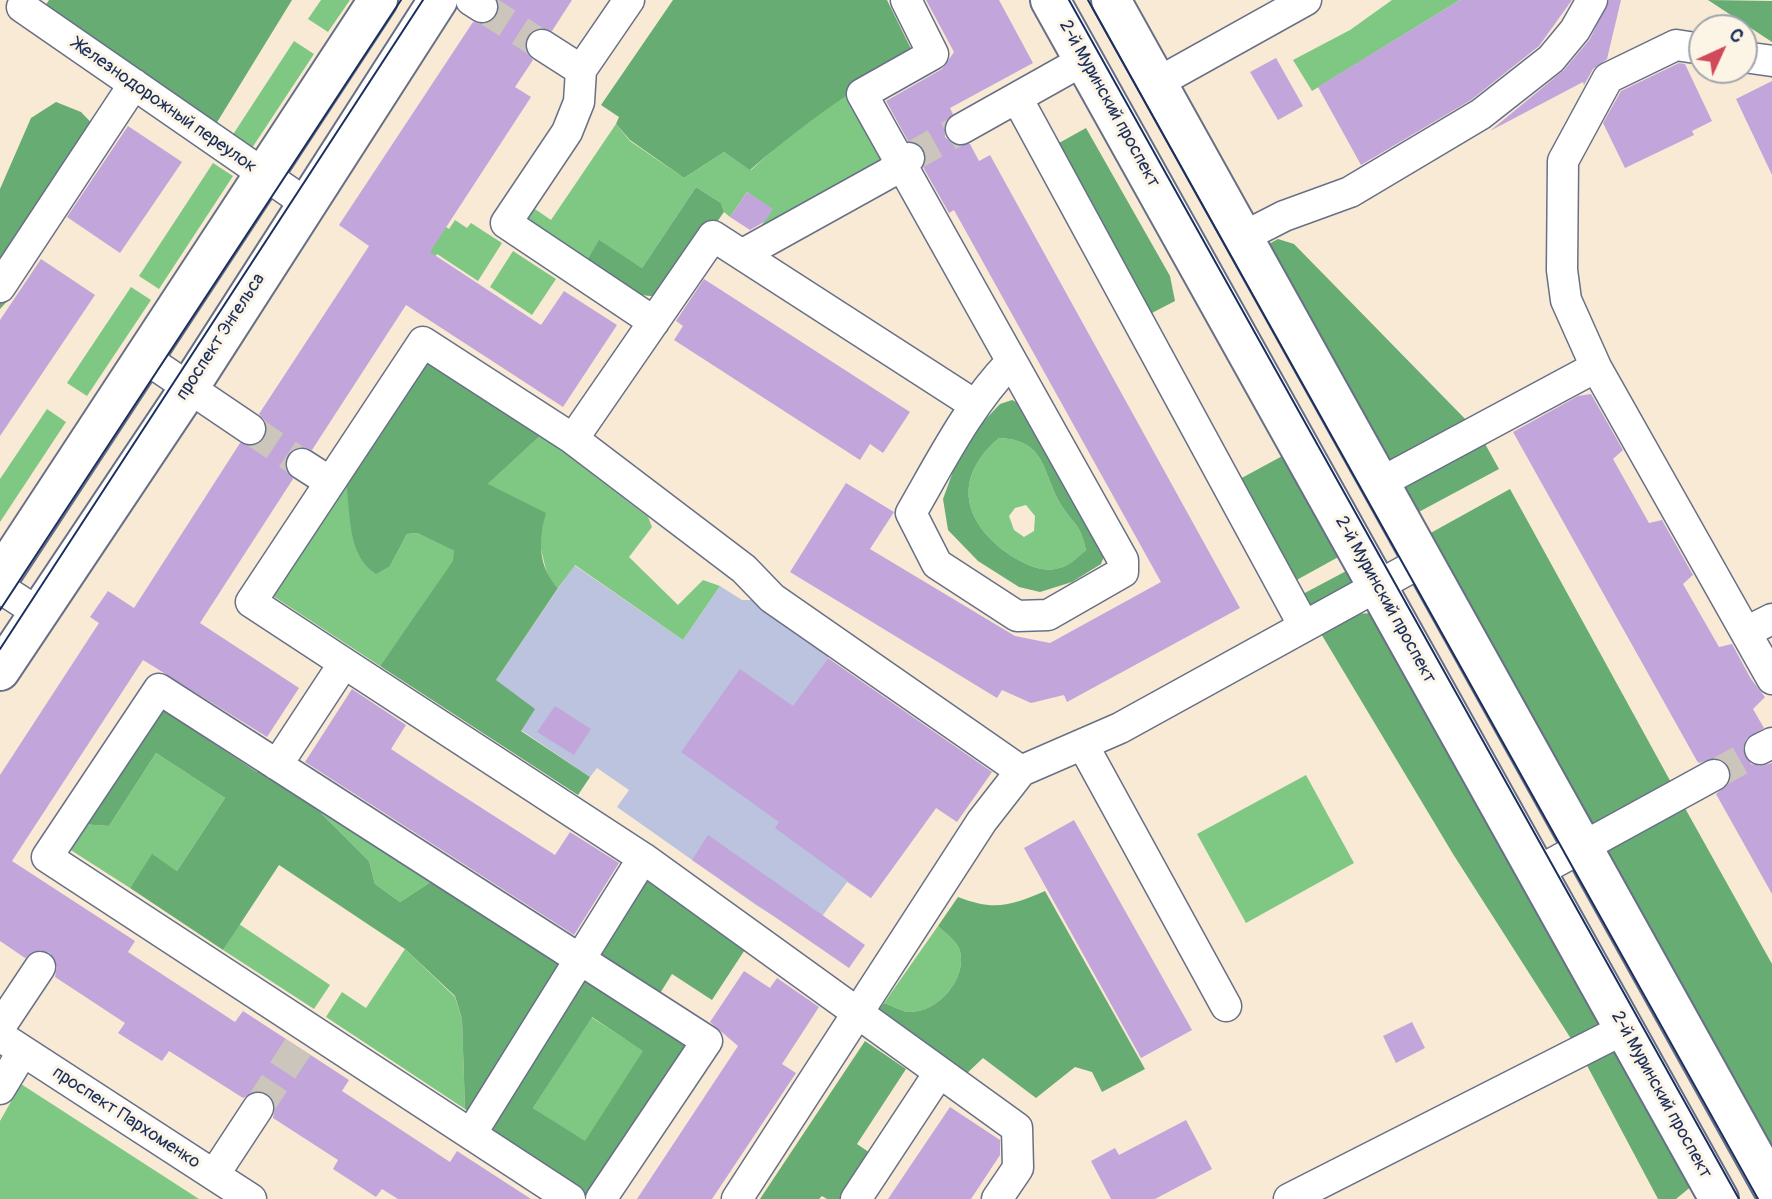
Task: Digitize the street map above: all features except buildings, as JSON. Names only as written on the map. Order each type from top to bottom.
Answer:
[{"type":"main road","points":[[0,577],[378,0]]},
{"type":"main road","name":"проспект Энгельса","points":[[0,671],[189,388],[438,0]]},
{"type":"main road","name":"2-й Муринский проспект","points":[[1051,0],[1624,1029],[1709,1196]]},
{"type":"main road","points":[[1111,0],[1772,1187]]},
{"type":"street","points":[[629,0],[581,70],[579,102],[567,132],[506,223],[654,322]]},
{"type":"street","points":[[906,0],[933,54],[862,94],[905,161],[1012,362],[1123,560],[1123,572],[1048,615],[1017,616],[937,564],[911,513],[975,405],[990,383],[1012,362]]},
{"type":"street","points":[[1243,237],[1284,216],[1350,192],[1490,107],[1551,59],[1575,30],[1592,0]]},
{"type":"street","points":[[1157,82],[1287,5]]},
{"type":"street","name":"Железнодорожный переулок","points":[[22,8],[307,204]]},
{"type":"street","points":[[542,45],[581,70]]},
{"type":"street","points":[[1688,47],[1676,45],[1608,78],[1563,161],[1562,270],[1566,300],[1596,367],[1759,625],[1772,680]]},
{"type":"street","points":[[961,129],[1084,60]]},
{"type":"street","points":[[0,287],[134,84]]},
{"type":"street","points":[[1017,98],[1304,626]]},
{"type":"street","points":[[743,254],[905,161]]},
{"type":"street","points":[[573,439],[713,236],[975,405]]},
{"type":"street","points":[[997,1199],[1018,1168],[1017,1128],[643,858],[251,603],[423,341],[573,439],[744,569],[772,598],[1021,771]]},
{"type":"street","points":[[145,358],[250,429]]},
{"type":"street","points":[[1380,483],[1596,367]]},
{"type":"street","points":[[302,464],[330,482]]},
{"type":"street","points":[[737,1199],[982,821],[1021,771],[1083,745],[1423,561]]},
{"type":"street","points":[[0,587],[39,613]]},
{"type":"street","points":[[277,765],[344,663]]},
{"type":"street","points":[[570,1199],[519,1178],[471,1134],[87,897],[47,858],[159,689],[707,1041],[601,1199]]},
{"type":"street","points":[[1083,745],[1226,1006]]},
{"type":"street","points":[[1537,872],[1714,775]]},
{"type":"street","points":[[471,1134],[643,858]]},
{"type":"street","points":[[0,1027],[40,967]]},
{"type":"street","points":[[1289,1199],[1624,1029]]},
{"type":"street","points":[[0,1089],[12,1044]]},
{"type":"street","name":"проспект Пархоменко","points":[[12,1044],[251,1199]]},
{"type":"street","points":[[856,1199],[939,1073]]},
{"type":"street","points":[[214,1175],[258,1108]]},
{"type":"shaded area","points":[[574,565],[683,640],[720,586],[742,600],[757,600],[832,652],[794,707],[936,808],[871,898],[847,882],[807,937],[756,905],[617,807],[629,790],[597,768],[590,777],[521,730],[496,680]]},
{"type":"green space","points":[[49,0],[292,0],[216,124],[43,9]]},
{"type":"green space","points":[[321,0],[350,0],[328,32],[308,19]]},
{"type":"green space","points":[[673,0],[887,0],[913,53],[829,108],[750,170],[724,152],[684,178],[630,140],[616,124],[619,117],[601,105]]},
{"type":"green space","points":[[1392,0],[1460,0],[1312,91],[1293,60],[1350,30]]},
{"type":"green space","points":[[1708,0],[1772,1],[1772,42],[1758,33],[1758,14],[1729,14]]},
{"type":"green space","points":[[294,41],[314,54],[252,148],[232,136]]},
{"type":"green space","points":[[849,92],[885,166],[756,234],[772,209],[747,192],[730,217],[724,212],[721,203],[696,187],[642,268],[599,241],[587,260],[524,219],[532,207],[551,220],[616,124],[630,141],[684,178],[724,152],[751,170],[795,130]]},
{"type":"green space","points":[[56,102],[81,112],[104,136],[25,232],[10,298],[0,309],[0,189],[31,118]]},
{"type":"green space","points":[[1086,128],[1170,276],[1175,301],[1150,314],[1059,143]]},
{"type":"green space","points":[[213,163],[233,176],[159,289],[139,276]]},
{"type":"green space","points":[[696,187],[721,203],[724,212],[669,289],[659,295],[638,293],[616,282],[587,260],[599,240],[642,268]]},
{"type":"green space","points":[[433,218],[449,229],[455,220],[467,228],[471,223],[502,243],[478,281],[437,254],[432,262],[413,249]]},
{"type":"green space","points":[[1278,239],[1294,244],[1472,426],[1389,468],[1265,246]]},
{"type":"green space","points":[[513,251],[556,279],[532,315],[490,287]]},
{"type":"green space","points":[[131,287],[151,300],[87,396],[67,383]]},
{"type":"green space","points":[[429,361],[541,435],[488,484],[546,513],[541,553],[547,572],[558,588],[496,680],[535,709],[521,731],[590,777],[578,795],[380,666],[453,561],[454,551],[417,533],[407,534],[390,566],[376,574],[367,566],[355,546],[346,484]]},
{"type":"green space","points":[[1012,400],[1025,406],[1106,551],[1101,564],[1072,582],[1040,592],[1019,587],[978,561],[948,530],[943,499],[955,466],[979,426],[1000,404]],"holes":[[[999,438],[1026,444],[1040,459],[1060,503],[1081,534],[1086,550],[1063,567],[1041,569],[1013,557],[996,544],[974,516],[969,500],[969,485],[974,469]]]},
{"type":"green space","points":[[47,409],[66,422],[0,522],[0,479]]},
{"type":"green space","points":[[541,435],[648,517],[652,527],[629,557],[678,605],[703,580],[720,586],[683,640],[575,565],[558,588],[548,578],[538,537],[488,484]]},
{"type":"green space","points":[[999,438],[1026,444],[1034,451],[1060,503],[1079,529],[1086,550],[1067,565],[1047,570],[1024,563],[996,544],[974,516],[969,500],[969,485],[974,469]],"holes":[[[1026,505],[1035,516],[1034,531],[1024,537],[1014,530],[1009,516],[1015,508]]]},
{"type":"green space","points":[[1484,442],[1499,469],[1415,514],[1399,486]]},
{"type":"green space","points":[[1286,454],[1342,555],[1293,582],[1238,480]]},
{"type":"green space","points":[[346,484],[350,509],[390,566],[407,534],[417,533],[454,551],[454,561],[380,666],[273,596]]},
{"type":"green space","points":[[1510,489],[1673,786],[1613,820],[1589,826],[1427,535]]},
{"type":"green space","points":[[1350,569],[1355,578],[1344,598],[1312,616],[1301,595]]},
{"type":"green space","points":[[1374,613],[1606,1028],[1575,1045],[1453,854],[1320,632],[1352,614]]},
{"type":"green space","points":[[157,706],[257,772],[262,763],[309,792],[315,807],[369,861],[375,884],[400,902],[440,876],[570,959],[476,1116],[465,1109],[462,1019],[455,996],[405,949],[279,865],[223,950],[130,888],[152,854],[177,871],[225,798],[156,753],[109,826],[81,824]]},
{"type":"green space","points":[[156,753],[225,798],[177,871],[152,855],[130,888],[66,847],[81,824],[109,826]]},
{"type":"green space","points":[[1306,775],[1354,863],[1246,923],[1197,834]]},
{"type":"green space","points":[[309,792],[440,876],[400,902],[375,884],[369,861],[315,807]]},
{"type":"green space","points":[[1681,801],[1772,964],[1772,1155],[1601,850]]},
{"type":"green space","points":[[649,870],[750,942],[712,1000],[672,974],[654,1003],[588,959]]},
{"type":"green space","points":[[1045,891],[1145,1069],[1102,1092],[1092,1072],[1075,1067],[1036,1098],[983,1058],[963,1077],[876,1014],[884,1003],[907,1012],[921,1010],[940,1000],[948,992],[959,972],[960,951],[954,941],[938,926],[958,897],[982,904],[1002,905]]},
{"type":"green space","points":[[239,924],[330,985],[314,1009],[223,950]]},
{"type":"green space","points":[[938,926],[954,941],[960,951],[959,972],[948,992],[931,1006],[910,1012],[884,1003]]},
{"type":"green space","points":[[405,949],[455,997],[462,1019],[465,1109],[326,1017],[342,992],[366,1008]]},
{"type":"green space","points":[[582,968],[697,1042],[594,1199],[580,1199],[480,1133]],"holes":[[[592,1017],[643,1051],[585,1141],[533,1108]]]},
{"type":"green space","points":[[591,1017],[644,1051],[585,1142],[533,1108]]},
{"type":"green space","points":[[865,1041],[906,1069],[857,1144],[873,1155],[844,1199],[827,1199],[822,1196],[819,1199],[760,1199]]},
{"type":"green space","points":[[1614,1044],[1693,1185],[1676,1199],[1658,1199],[1583,1058]]},
{"type":"green space","points":[[21,1084],[199,1199],[0,1199],[0,1121]]},
{"type":"tunnel","points":[[482,7],[542,45]]},
{"type":"tunnel","points":[[909,158],[961,129]]},
{"type":"tunnel","points":[[250,429],[302,464]]},
{"type":"tunnel","points":[[1714,775],[1760,749]]},
{"type":"tunnel","points":[[258,1108],[298,1047]]},
{"type":"tram line","points":[[0,610],[401,0]]},
{"type":"tram line","points":[[0,649],[423,0]]},
{"type":"tram line","points":[[1069,0],[1739,1199]]},
{"type":"tram line","points":[[1088,0],[1758,1199]]}]
